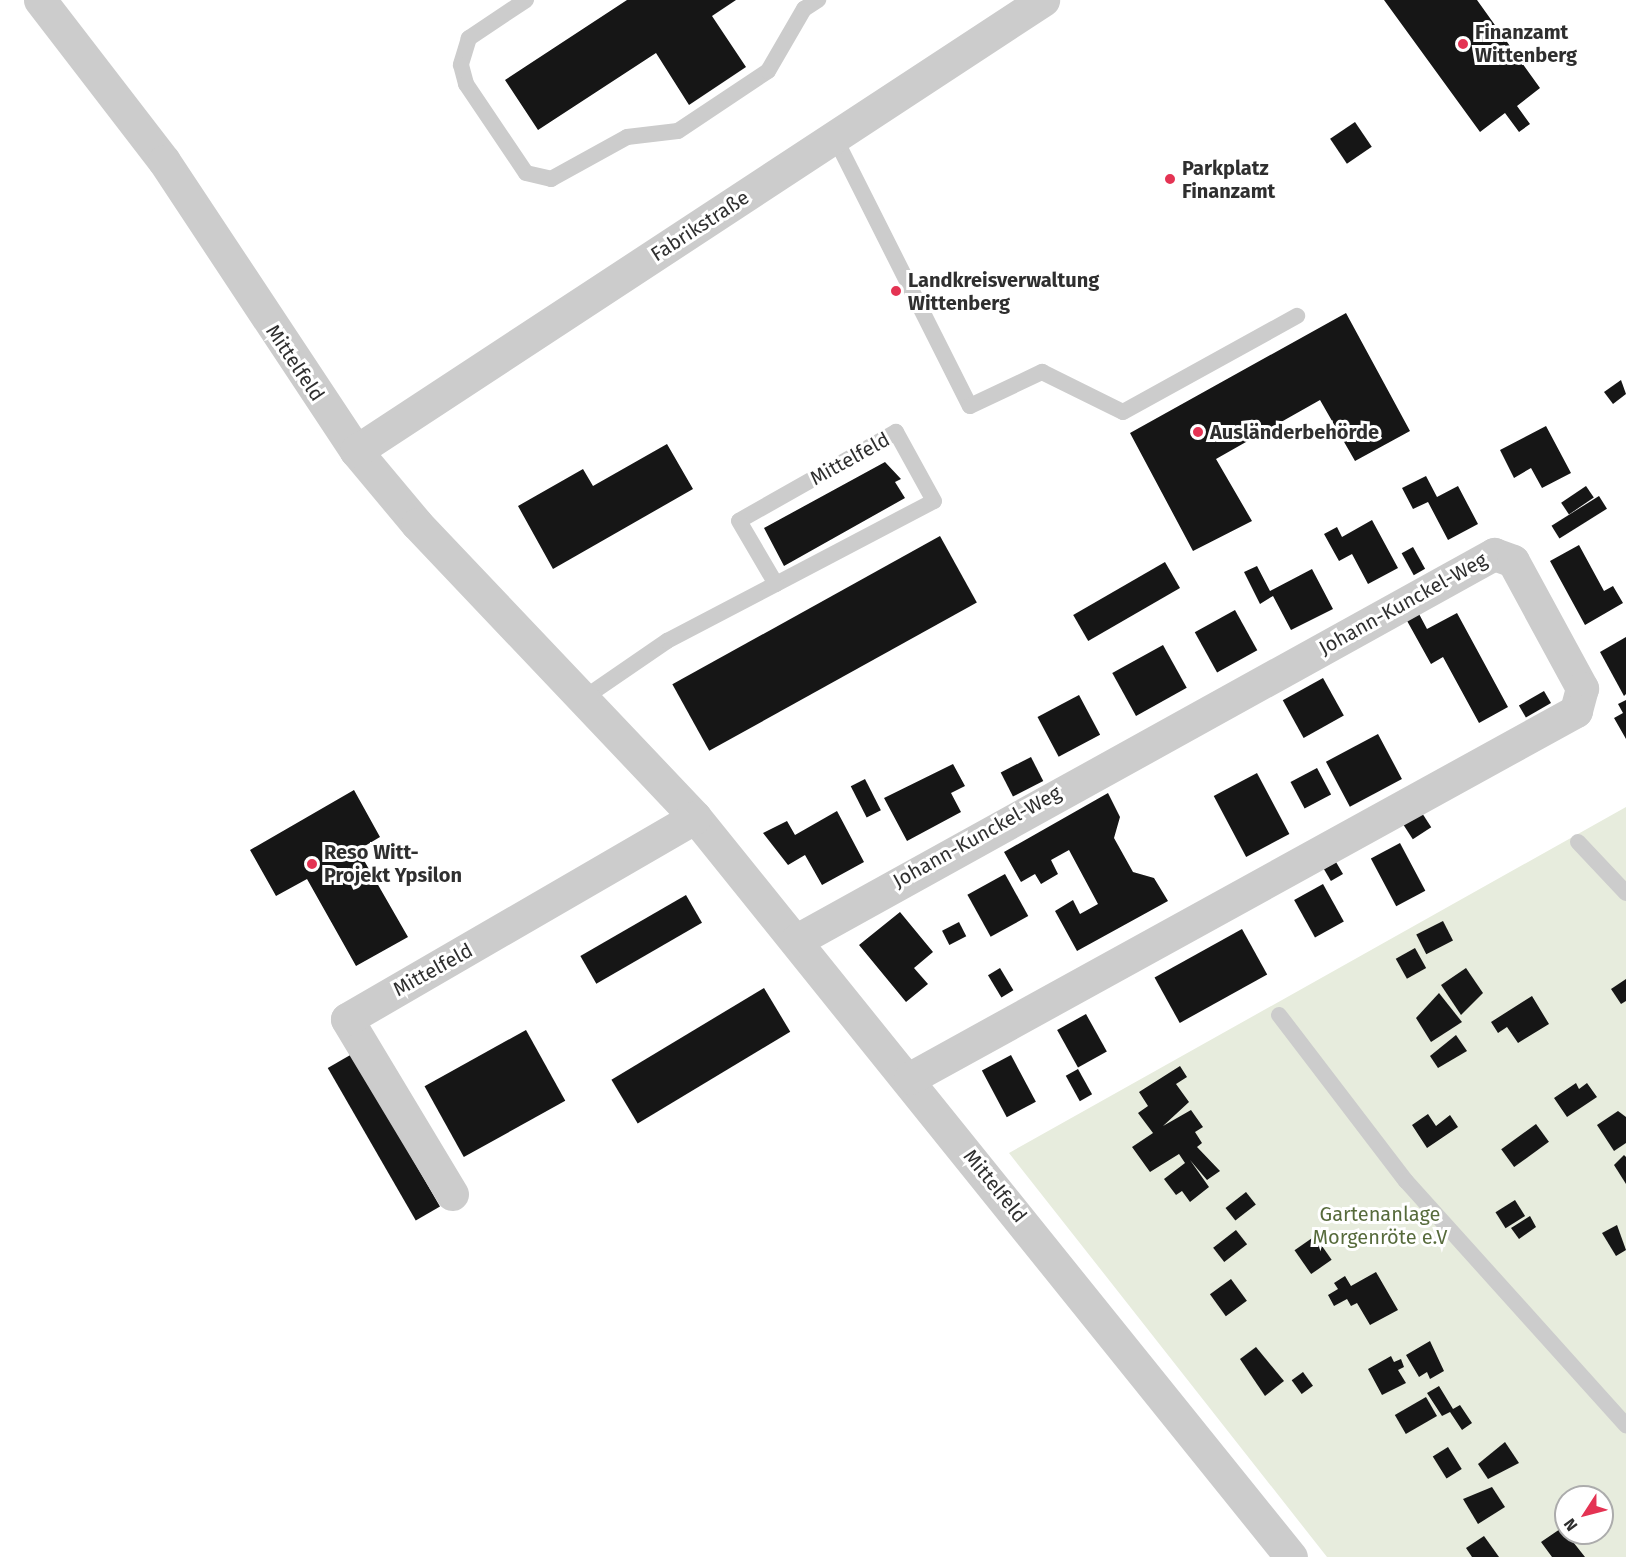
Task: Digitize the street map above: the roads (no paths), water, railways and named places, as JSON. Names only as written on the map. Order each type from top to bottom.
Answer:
[{"type":"street","name":"Mittelfeld","points":[[40,0],[164,161],[356,451],[417,524],[695,818],[910,1078],[1291,1557]]},
{"type":"street","name":"Fabrikstraße","points":[[356,451],[1043,0]]},
{"type":"street","name":"Johann-Kunckel-Weg","points":[[797,940],[1494,554],[1513,561],[1582,688],[1576,711],[910,1078]]},
{"type":"street","name":"Mittelfeld","points":[[452,1194],[347,1018],[695,818]]},
{"type":"lane","points":[[526,0],[470,39],[461,65],[466,84],[526,173],[551,179],[627,137],[678,132],[768,72],[804,9],[818,0]]},
{"type":"lane","points":[[835,138],[970,406],[1042,372],[1123,412],[1297,316]]},
{"type":"lane","name":"Mittelfeld","points":[[584,698],[658,646],[934,501],[896,432],[739,521],[776,584]]},
{"type":"lane","points":[[1578,842],[1626,893]]},
{"type":"lane","points":[[1279,1015],[1406,1181],[1626,1425]]},
{"type":"place","name":"Finanzamt Wittenberg","points":[[1463,44]]},
{"type":"place","name":"Parkplatz Finanzamt","points":[[1170,179]]},
{"type":"place","name":"Landkreisverwaltung Wittenberg","points":[[896,291]]},
{"type":"place","name":"Ausländerbehörde","points":[[1198,432]]},
{"type":"place","name":"Reso Witt- Projekt Ypsilon","points":[[312,864]]},
{"type":"park label","name":"Gartenanlage Morgenröte e.V","points":[[1380,1226]]}]
